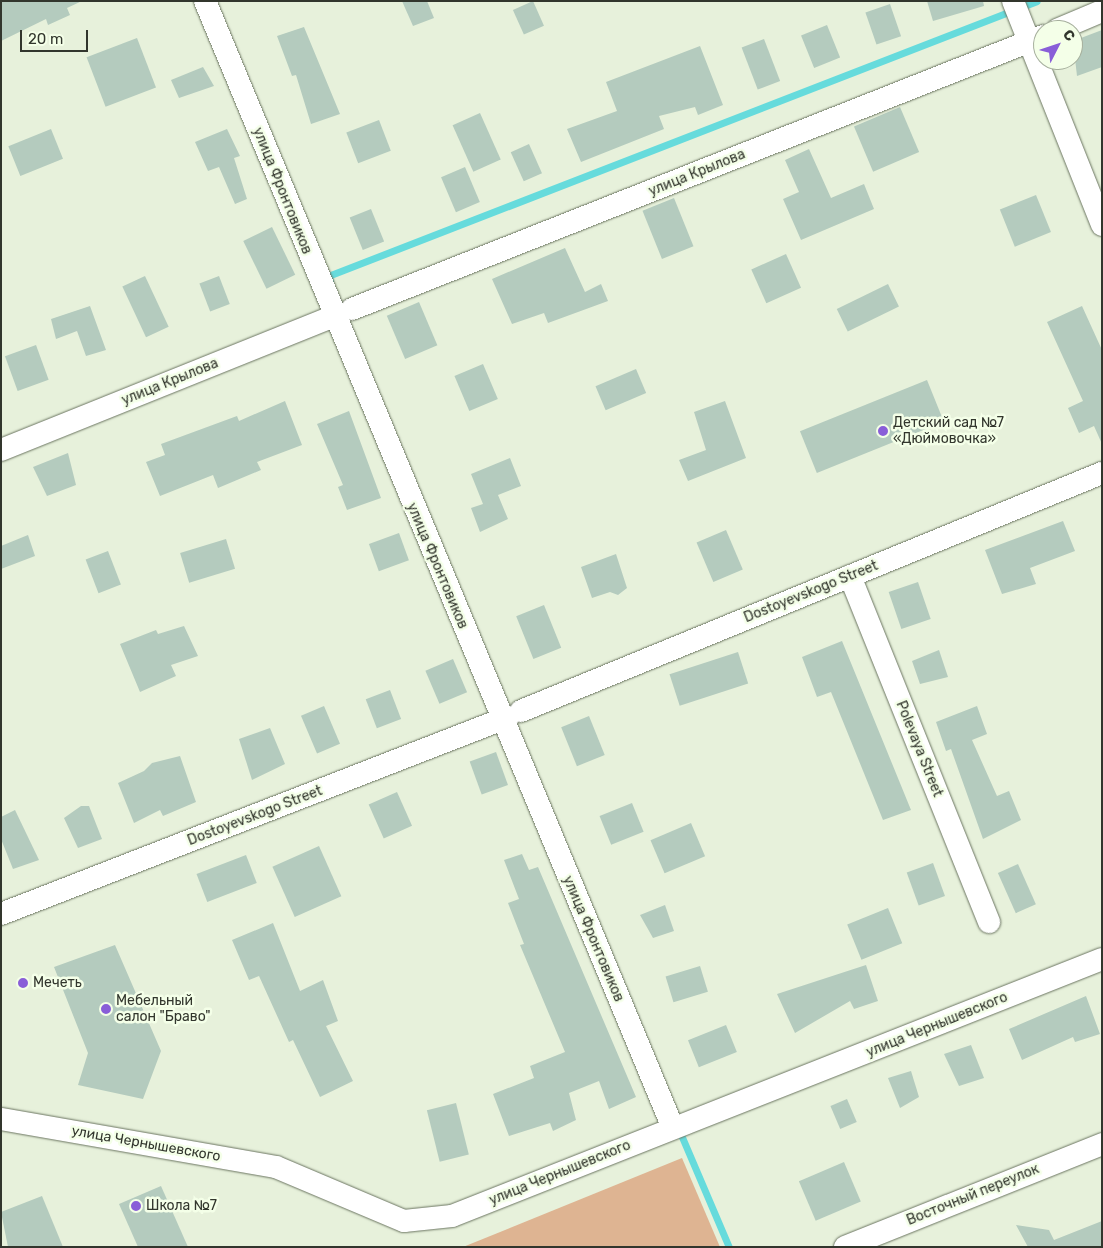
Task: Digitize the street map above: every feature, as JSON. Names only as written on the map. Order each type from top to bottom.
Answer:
[{"type":"street","name":"улица Фронтовиков","points":[[205,1],[341,313],[510,717],[674,1128]]},
{"type":"street","points":[[1013,1],[1033,34]]},
{"type":"street","points":[[1081,20],[1102,11]]},
{"type":"street","name":"улица Крылова","points":[[1,450],[341,313],[1033,40]]},
{"type":"street","points":[[1047,70],[1102,225]]},
{"type":"street","name":"Dostoyevskogo Street","points":[[1,914],[510,717],[1102,473]]},
{"type":"street","name":"Polevaya Street","points":[[850,576],[989,922]]},
{"type":"street","name":"улица Чернышевского","points":[[1,1119],[276,1167],[404,1221],[452,1216],[1102,960]]},
{"type":"street","name":"Восточный переулок","points":[[845,1247],[1102,1144]]},
{"type":"shaded area","points":[[682,1158],[720,1247],[463,1247]]},
{"type":"building","points":[[1,1],[82,1],[67,8],[70,15],[48,25],[46,19],[1,41]]},
{"type":"building","points":[[402,1],[427,1],[434,18],[413,26]]},
{"type":"building","points":[[533,1],[544,26],[524,35],[513,10]]},
{"type":"building","points":[[927,1],[983,1],[984,6],[933,21]]},
{"type":"building","points":[[890,4],[901,36],[876,45],[865,12]]},
{"type":"building","points":[[827,25],[840,57],[814,68],[801,35]]},
{"type":"building","points":[[304,27],[340,114],[311,124],[296,75],[292,76],[277,36]]},
{"type":"building","points":[[1102,30],[1102,67],[1077,76],[1076,70],[1083,70],[1083,37]]},
{"type":"building","points":[[137,38],[156,87],[106,107],[87,57]]},
{"type":"building","points":[[764,39],[780,81],[758,90],[742,48]]},
{"type":"building","points":[[700,46],[723,105],[698,115],[695,107],[659,116],[664,129],[581,162],[567,129],[617,111],[606,82]]},
{"type":"building","points":[[203,67],[214,86],[179,98],[171,80]]},
{"type":"building","points":[[900,107],[919,152],[873,172],[854,127]]},
{"type":"building","points":[[480,113],[501,160],[473,172],[453,125]]},
{"type":"building","points":[[379,120],[391,151],[358,163],[346,133]]},
{"type":"building","points":[[51,129],[63,159],[20,176],[8,146]]},
{"type":"building","points":[[227,129],[240,156],[234,158],[247,199],[235,204],[219,167],[208,171],[195,142]]},
{"type":"building","points":[[529,144],[542,173],[524,181],[511,152]]},
{"type":"building","points":[[809,149],[831,198],[864,184],[874,209],[801,240],[783,199],[799,192],[785,160]]},
{"type":"building","points":[[465,167],[480,202],[456,212],[441,177]]},
{"type":"building","points":[[1036,195],[1051,232],[1015,247],[1000,210]]},
{"type":"building","points":[[674,198],[693,246],[662,259],[642,211]]},
{"type":"building","points":[[371,209],[384,241],[363,250],[350,218]]},
{"type":"building","points":[[272,227],[295,275],[266,289],[243,241]]},
{"type":"building","points":[[565,248],[585,292],[601,284],[608,301],[548,323],[544,313],[512,324],[492,279]]},
{"type":"building","points":[[786,254],[801,288],[766,303],[751,269]]},
{"type":"building","points":[[145,276],[169,327],[146,337],[122,287]]},
{"type":"building","points":[[219,276],[230,304],[210,312],[199,284]]},
{"type":"building","points":[[888,284],[899,306],[848,331],[837,309]]},
{"type":"building","points":[[419,302],[437,345],[405,359],[387,316]]},
{"type":"building","points":[[90,306],[106,350],[86,356],[77,331],[56,339],[51,319]]},
{"type":"building","points":[[1082,306],[1102,350],[1102,444],[1094,426],[1079,433],[1068,408],[1083,401],[1047,322]]},
{"type":"building","points":[[36,345],[49,380],[18,391],[5,356]]},
{"type":"building","points":[[483,364],[498,399],[469,411],[454,376]]},
{"type":"building","points":[[636,369],[646,393],[606,410],[595,386]]},
{"type":"building","points":[[927,380],[944,422],[817,473],[800,431]]},
{"type":"building","points":[[285,401],[302,445],[257,462],[261,470],[218,488],[213,475],[160,496],[146,462],[165,455],[161,444],[237,416],[239,421]]},
{"type":"building","points":[[725,401],[746,458],[688,481],[679,460],[706,450],[694,412]]},
{"type":"building","points":[[349,411],[381,498],[347,510],[338,487],[343,485],[317,424]]},
{"type":"building","points":[[68,453],[76,485],[47,496],[33,467]]},
{"type":"building","points":[[510,458],[521,486],[498,495],[508,519],[480,532],[471,508],[483,504],[471,474]]},
{"type":"building","points":[[1063,521],[1075,551],[1030,568],[1036,584],[1002,594],[985,550]]},
{"type":"building","points":[[726,530],[743,570],[713,582],[697,543]]},
{"type":"building","points":[[399,533],[409,560],[379,571],[369,544]]},
{"type":"building","points":[[28,535],[35,556],[1,569],[1,546]]},
{"type":"building","points":[[226,539],[235,569],[189,583],[180,553]]},
{"type":"building","points":[[108,551],[121,585],[98,593],[86,560]]},
{"type":"building","points":[[616,554],[627,588],[618,595],[610,592],[592,598],[581,567]]},
{"type":"building","points":[[918,582],[931,619],[901,629],[889,592]]},
{"type":"building","points":[[544,605],[561,648],[533,659],[516,616]]},
{"type":"building","points":[[184,626],[198,656],[171,665],[176,676],[140,692],[120,644],[156,630],[158,634]]},
{"type":"building","points":[[842,641],[911,810],[883,820],[831,692],[817,697],[802,657]]},
{"type":"building","points":[[939,650],[948,677],[920,684],[912,661]]},
{"type":"building","points":[[738,652],[748,683],[680,706],[670,674]]},
{"type":"building","points":[[453,659],[467,692],[439,704],[425,671]]},
{"type":"building","points":[[390,690],[401,719],[377,728],[366,699]]},
{"type":"building","points":[[324,706],[340,744],[317,754],[301,716]]},
{"type":"building","points":[[977,706],[987,734],[972,740],[997,796],[1009,791],[1021,820],[983,839],[951,749],[946,751],[936,722]]},
{"type":"building","points":[[589,716],[605,755],[577,766],[561,727]]},
{"type":"building","points":[[270,728],[285,764],[252,780],[239,739]]},
{"type":"building","points":[[496,752],[508,785],[482,794],[470,762]]},
{"type":"building","points":[[180,756],[196,802],[163,816],[160,810],[134,823],[118,783],[144,771],[152,763]]},
{"type":"building","points":[[397,792],[412,826],[384,838],[369,805]]},
{"type":"building","points":[[632,803],[644,832],[611,845],[600,816]]},
{"type":"building","points":[[81,806],[89,806],[102,839],[78,848],[64,818]]},
{"type":"building","points":[[15,810],[39,860],[13,869],[1,839],[1,817]]},
{"type":"building","points":[[691,823],[705,856],[665,873],[650,840]]},
{"type":"building","points":[[319,846],[341,896],[295,917],[272,867]]},
{"type":"building","points":[[522,854],[529,870],[538,867],[636,1097],[609,1109],[599,1081],[569,1093],[576,1120],[553,1131],[550,1123],[509,1136],[493,1094],[534,1078],[530,1066],[565,1052],[520,945],[524,944],[508,903],[519,899],[504,860]]},
{"type":"building","points":[[246,855],[257,883],[207,902],[197,874]]},
{"type":"building","points":[[933,863],[945,896],[919,905],[907,873]]},
{"type":"building","points":[[1018,864],[1036,904],[1016,913],[998,873]]},
{"type":"building","points":[[665,905],[674,931],[653,938],[640,915]]},
{"type":"building","points":[[888,908],[902,943],[861,960],[847,924]]},
{"type":"building","points":[[273,923],[300,991],[323,980],[338,1021],[326,1026],[353,1081],[320,1097],[293,1040],[289,1042],[259,976],[249,980],[232,940]]},
{"type":"building","name":"Мебельный салон \"Браво\"","points":[[115,945],[161,1051],[143,1099],[78,1085],[88,1053],[54,967]]},
{"type":"building","points":[[866,965],[878,1001],[854,1009],[850,1001],[795,1033],[777,994]]},
{"type":"building","points":[[700,966],[708,992],[673,1002],[666,977]]},
{"type":"building","points":[[1086,996],[1100,1034],[1075,1042],[1073,1037],[1022,1060],[1009,1029]]},
{"type":"building","points":[[726,1025],[737,1052],[699,1067],[688,1040]]},
{"type":"building","points":[[971,1045],[984,1078],[959,1086],[944,1054]]},
{"type":"building","points":[[911,1071],[919,1097],[900,1108],[888,1078]]},
{"type":"building","points":[[847,1099],[857,1122],[840,1129],[830,1106]]},
{"type":"building","points":[[456,1103],[469,1154],[440,1162],[427,1110]]},
{"type":"building","points":[[844,1162],[861,1202],[816,1221],[799,1181]]},
{"type":"building","points":[[161,1186],[188,1247],[138,1247],[119,1204]]},
{"type":"building","points":[[42,1196],[63,1247],[8,1247],[1,1212]]},
{"type":"building","points":[[1102,1221],[1102,1247],[1028,1247],[1016,1225],[1049,1230],[1054,1240]]},
{"type":"waterway","points":[[330,281],[328,276],[1037,1]]},
{"type":"waterway","points":[[679,1130],[729,1247]]},
{"type":"place","name":"Детский сад №7 «Дюймовочка»","points":[[883,431]]},
{"type":"place","name":"Мечеть","points":[[23,983]]},
{"type":"place","name":"Мебельный салон \"Браво\"","points":[[106,1009]]},
{"type":"place","name":"Школа №7","points":[[136,1206]]}]
